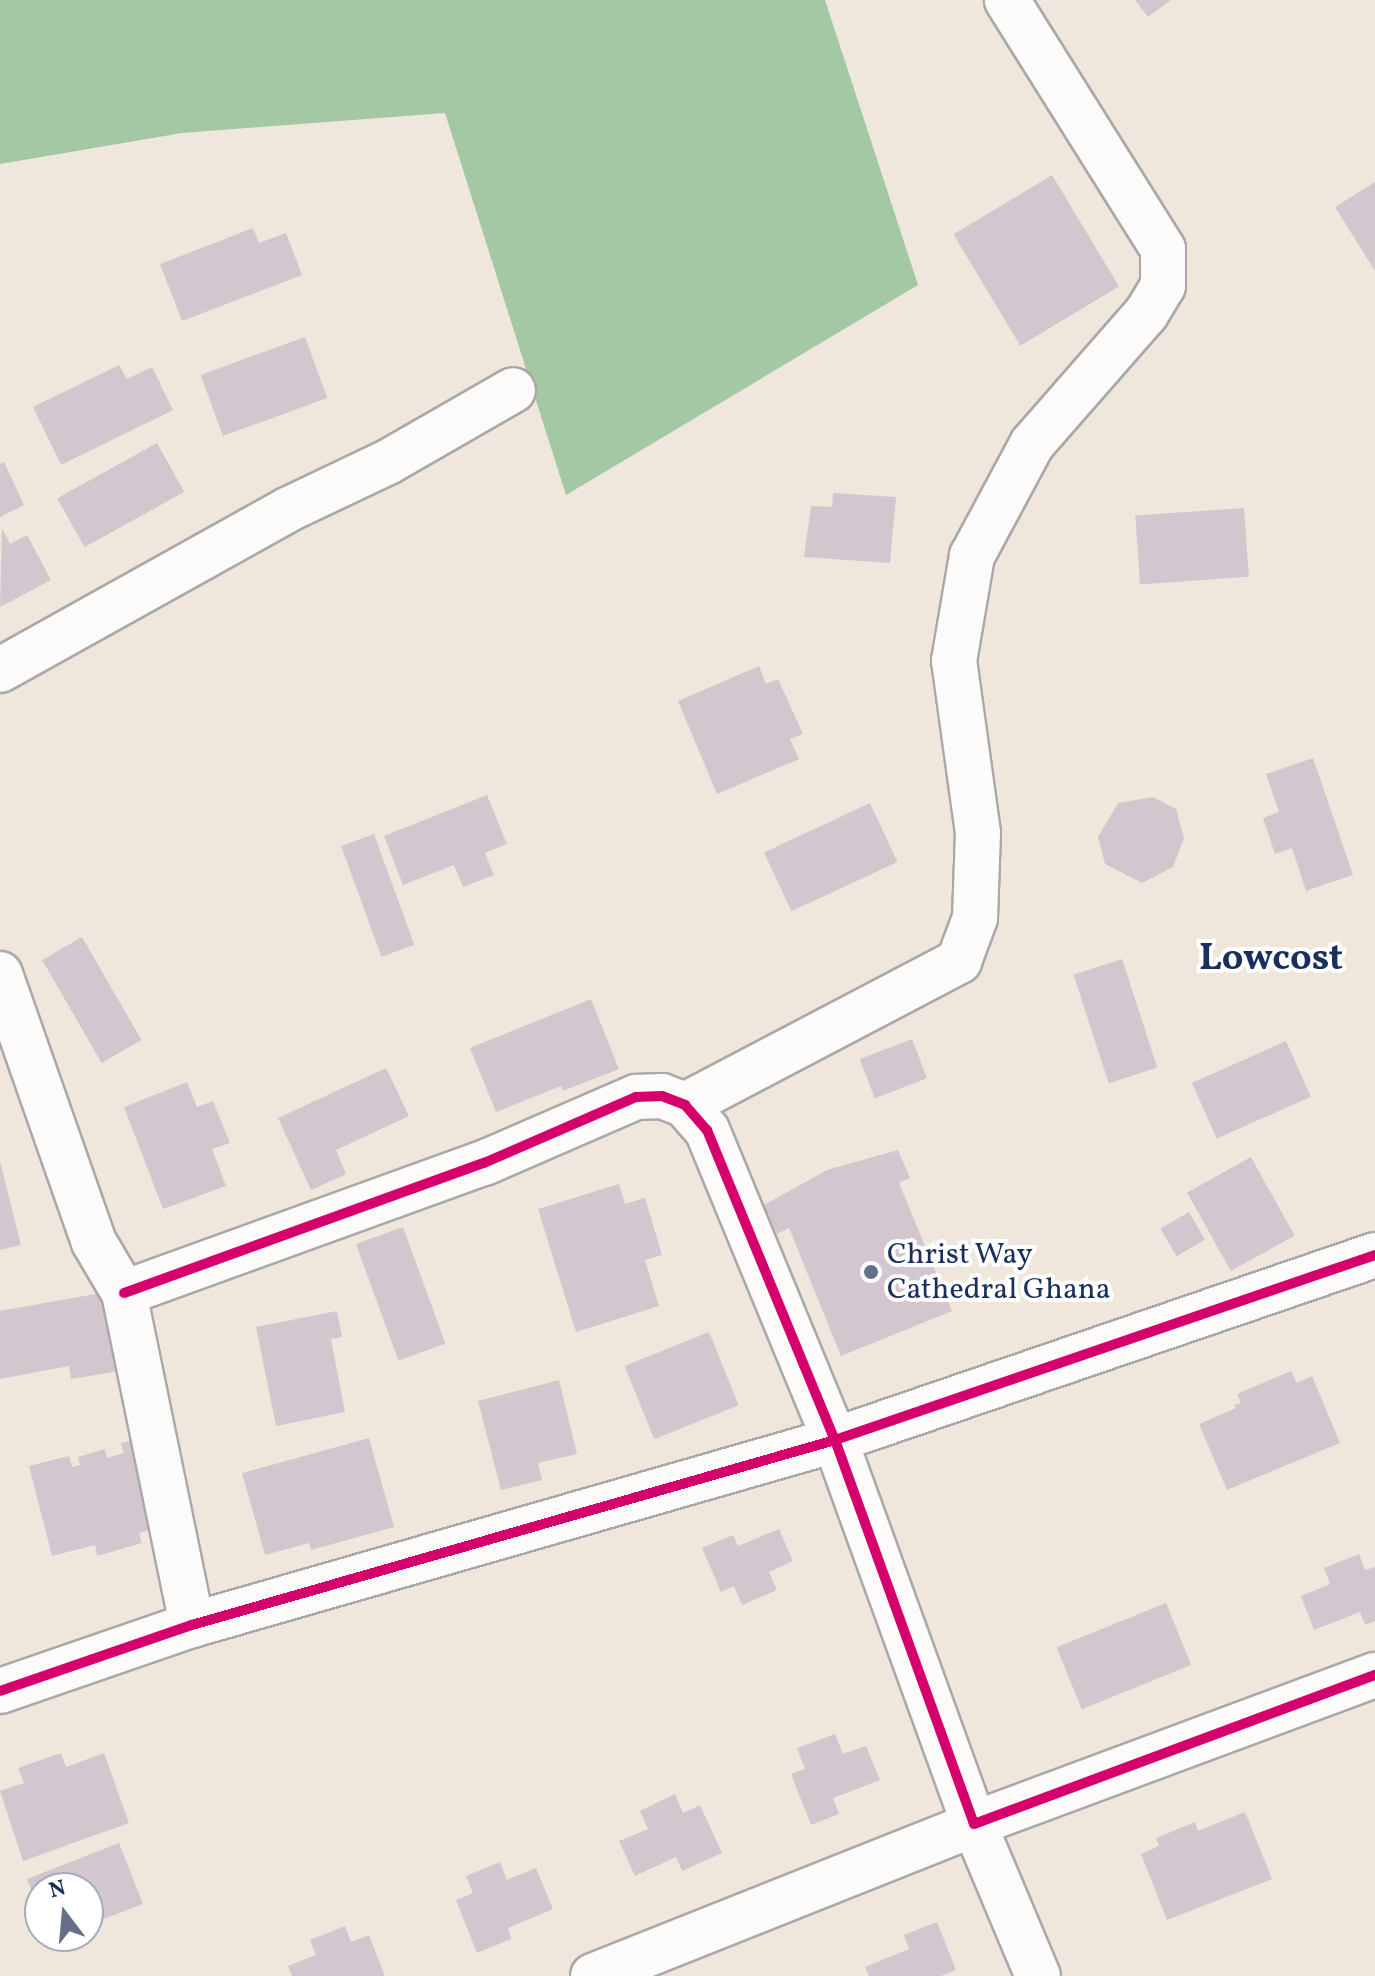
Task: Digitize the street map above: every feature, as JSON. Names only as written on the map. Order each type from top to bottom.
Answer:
[{"type":"street","points":[[685,1105],[959,961],[975,918],[978,833],[954,661],[972,556],[1032,444],[1146,314],[1163,286],[1163,249],[1007,0]]},
{"type":"street","points":[[0,670],[287,510],[388,462],[513,390]]},
{"type":"street","points":[[0,974],[94,1242],[124,1293],[192,1625]]},
{"type":"street","points":[[124,1293],[484,1163],[636,1097],[662,1096],[685,1105],[707,1130],[835,1440],[974,1824],[1038,1976]]},
{"type":"street","points":[[0,1691],[192,1625],[835,1440],[1375,1255]]},
{"type":"street","points":[[593,1976],[974,1824],[1375,1675]]},
{"type":"green space","points":[[0,0],[825,0],[918,285],[566,495],[445,113],[182,133],[0,164]]},
{"type":"building","points":[[1135,0],[1171,0],[1148,17]]},
{"type":"building","points":[[1052,175],[1119,286],[1020,346],[953,234]]},
{"type":"building","points":[[1375,182],[1375,271],[1335,207]]},
{"type":"building","points":[[253,228],[259,243],[286,233],[302,275],[182,321],[160,264]]},
{"type":"building","points":[[305,337],[327,398],[223,436],[201,375]]},
{"type":"building","points":[[119,365],[127,379],[152,367],[173,410],[61,465],[33,407]]},
{"type":"building","points":[[157,443],[184,492],[84,547],[57,498]]},
{"type":"building","points":[[4,462],[24,505],[0,517],[0,464]]},
{"type":"building","points":[[833,493],[896,497],[890,563],[804,557],[811,506],[832,507]]},
{"type":"building","points":[[1244,508],[1249,577],[1140,584],[1135,516]]},
{"type":"building","points":[[2,528],[10,544],[27,535],[51,580],[0,607]]},
{"type":"building","points":[[759,666],[766,684],[778,679],[803,734],[790,739],[799,759],[717,794],[678,701]]},
{"type":"building","points":[[1313,758],[1353,875],[1306,891],[1292,848],[1275,854],[1263,818],[1279,812],[1266,774]]},
{"type":"building","points":[[487,795],[507,844],[485,853],[494,875],[463,887],[454,865],[403,885],[384,836]]},
{"type":"building","points":[[1153,797],[1176,809],[1184,838],[1173,867],[1142,883],[1105,864],[1098,837],[1118,803]]},
{"type":"building","points":[[870,803],[897,862],[791,911],[764,852]]},
{"type":"building","points":[[374,834],[414,945],[381,957],[341,846]]},
{"type":"building","points":[[82,937],[142,1040],[102,1063],[42,960]]},
{"type":"building","points":[[1122,959],[1157,1067],[1109,1083],[1073,975]]},
{"type":"building","points":[[591,999],[619,1069],[563,1091],[561,1086],[496,1112],[470,1048]]},
{"type":"building","points":[[912,1039],[927,1078],[875,1098],[860,1059]]},
{"type":"building","points":[[1286,1041],[1311,1097],[1217,1139],[1192,1083]]},
{"type":"building","points":[[386,1068],[409,1116],[336,1150],[346,1174],[311,1190],[278,1118]]},
{"type":"building","points":[[187,1082],[197,1107],[213,1101],[230,1143],[212,1149],[226,1186],[163,1209],[124,1107]]},
{"type":"building","name":"Christ Way Cathedral Ghana","points":[[898,1150],[910,1178],[899,1183],[952,1311],[841,1356],[789,1228],[777,1234],[764,1205],[827,1170]]},
{"type":"building","points":[[1251,1157],[1295,1236],[1231,1271],[1187,1192]]},
{"type":"building","points":[[0,1161],[21,1245],[0,1250]]},
{"type":"building","points":[[619,1184],[625,1204],[645,1198],[662,1255],[645,1260],[659,1306],[576,1332],[538,1209]]},
{"type":"building","points":[[1189,1212],[1205,1240],[1176,1256],[1160,1228]]},
{"type":"building","points":[[403,1227],[445,1344],[398,1361],[356,1244]]},
{"type":"building","points":[[112,1291],[126,1370],[71,1379],[69,1366],[0,1379],[0,1311]]},
{"type":"building","points":[[337,1311],[342,1337],[331,1339],[345,1412],[276,1426],[256,1327]]},
{"type":"building","points":[[709,1332],[739,1405],[654,1439],[625,1366]]},
{"type":"building","points":[[1291,1371],[1297,1383],[1312,1376],[1340,1443],[1227,1490],[1199,1424],[1236,1408],[1234,1405],[1241,1403],[1237,1394]]},
{"type":"building","points":[[559,1380],[577,1454],[538,1463],[542,1480],[501,1490],[478,1401]]},
{"type":"building","points":[[142,1438],[165,1526],[139,1533],[142,1543],[97,1556],[95,1545],[52,1556],[29,1466],[69,1456],[72,1467],[80,1465],[78,1457],[105,1449],[107,1458],[124,1453],[121,1443]]},
{"type":"building","points":[[369,1438],[394,1527],[311,1550],[309,1543],[265,1555],[242,1473]]},
{"type":"building","points":[[779,1529],[793,1561],[769,1572],[777,1590],[742,1605],[734,1586],[721,1592],[702,1548],[733,1535],[738,1546]]},
{"type":"building","points":[[1359,1554],[1365,1570],[1375,1567],[1375,1621],[1365,1625],[1360,1612],[1314,1630],[1301,1596],[1330,1584],[1324,1568]]},
{"type":"building","points":[[1166,1603],[1191,1665],[1082,1709],[1057,1647]]},
{"type":"building","points":[[835,1734],[843,1754],[866,1746],[880,1780],[833,1798],[839,1814],[811,1825],[791,1774],[805,1769],[797,1748]]},
{"type":"building","points":[[61,1753],[66,1767],[104,1753],[129,1823],[23,1861],[0,1791],[24,1783],[18,1768]]},
{"type":"building","points":[[675,1794],[683,1813],[700,1805],[722,1853],[682,1871],[676,1857],[635,1876],[619,1841],[648,1829],[640,1811]]},
{"type":"building","points":[[1245,1812],[1272,1879],[1167,1920],[1141,1854],[1159,1846],[1156,1838],[1195,1822],[1198,1831]]},
{"type":"building","points":[[119,1843],[143,1904],[104,1919],[104,1872],[45,1872]]},
{"type":"building","points":[[500,1862],[507,1880],[536,1868],[553,1909],[508,1928],[511,1939],[477,1953],[456,1900],[473,1893],[466,1876]]},
{"type":"building","points":[[937,1922],[956,1970],[941,1976],[869,1976],[865,1967],[909,1949],[904,1935]]},
{"type":"building","points":[[345,1926],[351,1942],[369,1935],[385,1976],[292,1976],[288,1966],[316,1955],[310,1940]]},
{"type":"cycle path","points":[[124,1293],[484,1163],[636,1097],[662,1096],[685,1105],[707,1130],[835,1440],[974,1824],[1375,1675]]},
{"type":"cycle path","points":[[0,1691],[192,1625],[835,1440],[1375,1255]]},
{"type":"place","name":"Christ Way Cathedral Ghana","points":[[871,1272]]},
{"type":"district","name":"Lowcost","points":[[1271,960]]}]
